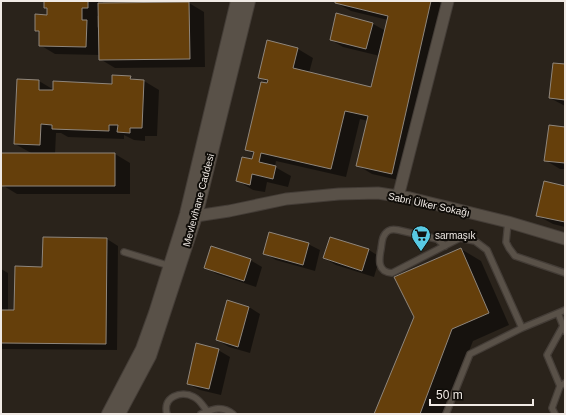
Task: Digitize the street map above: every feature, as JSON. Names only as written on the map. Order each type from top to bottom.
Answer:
[{"type":"street","name":"Mevlevihane Caddesi","points":[[191,215],[237,1]]},
{"type":"street","name":"Mevlevihane Caddesi","points":[[108,414],[150,356],[174,267],[191,215],[249,1]]},
{"type":"street","points":[[398,197],[448,1]]},
{"type":"street","name":"Sabri Ülker Sokağı","points":[[191,215],[229,211],[286,199],[339,194],[370,194],[410,198],[508,222],[565,239]]},
{"type":"street","name":"Mevlevihane Caddesi","points":[[119,414],[128,386]]},
{"type":"lane","points":[[508,222],[506,242],[515,256],[565,273]]},
{"type":"lane","points":[[445,246],[437,239],[398,230],[391,230],[385,234],[383,238],[379,266],[385,272],[392,273],[445,246],[460,238],[475,241],[487,250],[522,328]]},
{"type":"lane","points":[[124,252],[174,267]]},
{"type":"lane","points":[[446,414],[470,354],[522,328],[565,310]]},
{"type":"lane","points":[[554,414],[552,408],[562,384],[547,355],[564,329],[558,313]]},
{"type":"lane","points":[[166,414],[166,407],[170,398],[182,394],[193,396],[207,412]]},
{"type":"lane","points":[[201,414],[216,408],[225,409],[233,414]]},
{"type":"building","points":[[44,1],[88,1],[88,8],[82,8],[82,20],[87,20],[86,47],[39,46],[39,31],[35,31],[35,14],[47,15],[47,8],[44,8]]},
{"type":"building","points":[[335,1],[431,1],[392,174],[356,166],[368,116],[345,111],[331,169],[261,153],[259,162],[276,166],[273,179],[252,174],[250,185],[236,181],[242,157],[252,159],[254,152],[245,150],[261,82],[267,83],[268,80],[258,78],[267,40],[298,48],[293,68],[371,87],[388,16],[335,3]]},
{"type":"building","points":[[189,2],[190,59],[99,60],[98,3]]},
{"type":"building","points":[[336,13],[373,23],[366,49],[330,40]]},
{"type":"building","points":[[553,63],[565,64],[565,100],[549,98]]},
{"type":"building","points":[[112,75],[131,76],[130,79],[144,80],[142,128],[130,128],[130,133],[117,132],[118,125],[109,125],[109,131],[52,129],[52,125],[41,124],[40,145],[14,144],[17,79],[39,80],[39,90],[53,90],[53,81],[112,84]]},
{"type":"building","points":[[549,125],[565,127],[565,163],[544,161]]},
{"type":"building","points":[[1,153],[115,153],[115,186],[1,186]]},
{"type":"building","points":[[544,181],[565,186],[565,222],[536,216]]},
{"type":"building","points":[[269,232],[309,243],[303,265],[263,254]]},
{"type":"building","points":[[43,237],[107,238],[106,344],[1,343],[1,310],[14,310],[15,266],[42,267]]},
{"type":"building","points":[[330,237],[369,249],[362,271],[323,258]]},
{"type":"building","points":[[211,246],[251,259],[244,281],[204,268]]},
{"type":"building","points":[[461,248],[489,313],[452,329],[420,414],[374,414],[414,317],[394,277]]},
{"type":"building","points":[[227,300],[249,307],[238,347],[216,340]]},
{"type":"building","points":[[196,343],[219,349],[209,389],[187,384]]},
{"type":"place","name":"sarmaşık","points":[[421,252]]}]
